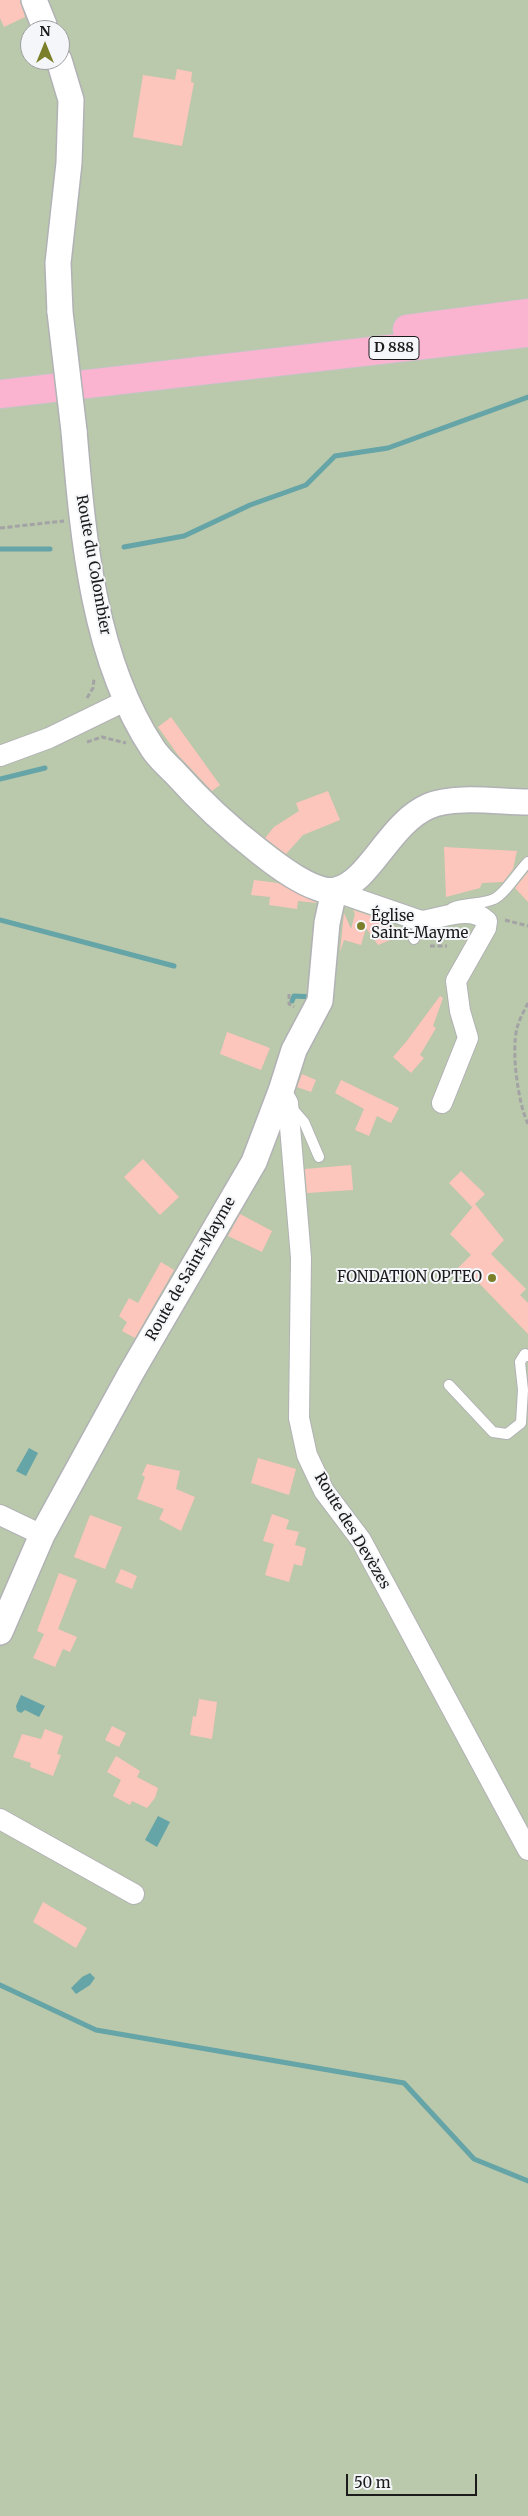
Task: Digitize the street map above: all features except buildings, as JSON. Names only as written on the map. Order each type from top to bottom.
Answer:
[{"type":"main road","name":"D 888","points":[[260,363],[370,334],[528,313]]},
{"type":"main road","name":"D 888","points":[[0,394],[528,333]]},
{"type":"street","name":"Route du Colombier","points":[[62,70],[71,100],[69,163],[58,263],[60,312],[82,519],[100,618],[125,700],[154,751],[197,798],[288,874],[312,885],[334,891]]},
{"type":"street","points":[[0,756],[50,738],[125,700]]},
{"type":"street","points":[[334,891],[349,886],[398,827],[412,815],[430,805],[449,801],[528,802]]},
{"type":"street","points":[[334,891],[417,930],[442,916],[474,914],[487,921],[486,928],[456,981],[460,1011],[468,1038],[442,1103]]},
{"type":"street","name":"Route de Saint-Mayme","points":[[0,1632],[42,1535],[131,1373],[254,1162],[284,1097],[294,1050],[320,1001],[327,971],[326,923],[334,891]]},
{"type":"street","name":"Route des Devèzes","points":[[284,1097],[301,1258],[299,1418],[307,1455],[324,1491],[361,1540],[528,1850]]},
{"type":"street","points":[[0,1515],[42,1535]]},
{"type":"street","points":[[0,1819],[134,1894]]},
{"type":"lane","points":[[442,916],[444,912],[464,903],[492,900],[499,897],[528,862]]},
{"type":"lane","points":[[284,1097],[304,1122],[319,1157]]},
{"type":"lane","points":[[449,1385],[492,1432],[507,1434],[521,1423],[524,1390],[520,1362],[525,1354],[528,1356]]},
{"type":"path","points":[[0,528],[82,519]]},
{"type":"path","points":[[430,946],[447,946]]},
{"type":"path","points":[[290,994],[289,1004],[300,1009]]},
{"type":"path","points":[[528,1003],[516,1029],[515,1058],[524,1115],[528,1124]]},
{"type":"green space","points":[[0,0],[528,0],[528,2516],[0,2516]]},
{"type":"water","points":[[29,1448],[38,1453],[26,1476],[16,1471]]},
{"type":"water","points":[[21,1695],[45,1706],[39,1717],[25,1710],[21,1713],[17,1711],[16,1706]]},
{"type":"water","points":[[158,1816],[170,1822],[157,1847],[145,1840]]},
{"type":"water","points":[[90,1973],[95,1978],[90,1985],[76,1994],[71,1988],[82,1977]]},
{"type":"waterway","points":[[124,547],[184,536],[250,505],[306,485],[335,456],[388,448],[528,397]]},
{"type":"waterway","points":[[0,549],[50,549]]},
{"type":"waterway","points":[[0,779],[45,768]]},
{"type":"waterway","points":[[0,920],[174,966]]},
{"type":"waterway","points":[[292,1001],[294,996],[312,997]]},
{"type":"waterway","points":[[0,1985],[96,2030],[404,2083],[474,2159],[528,2181]]},
{"type":"place","name":"Église Saint-Mayme","points":[[361,926]]},
{"type":"place","name":"FONDATION OPTEO","points":[[492,1278]]}]
